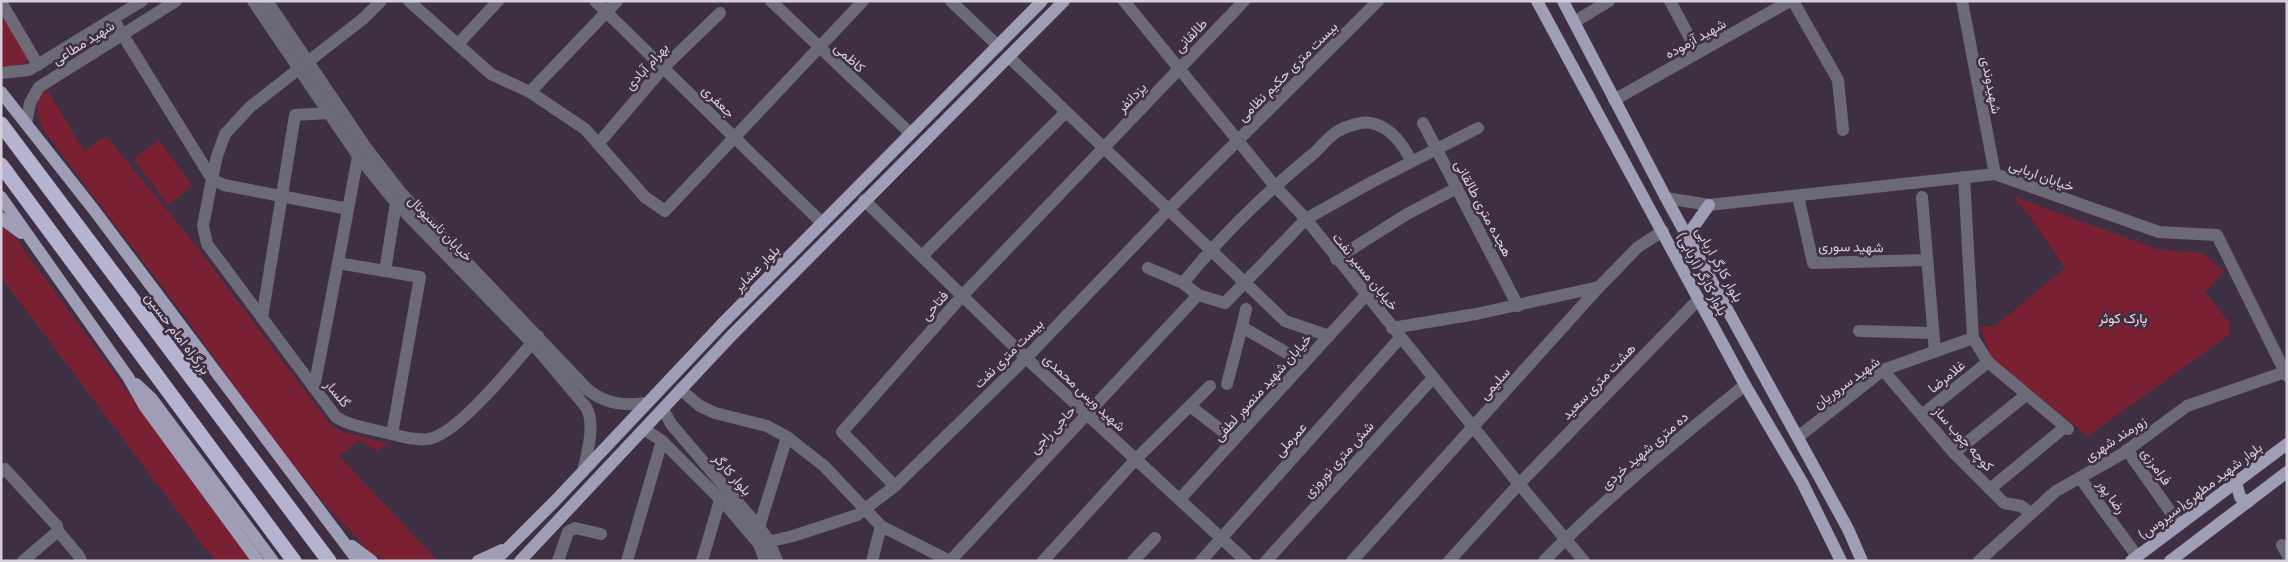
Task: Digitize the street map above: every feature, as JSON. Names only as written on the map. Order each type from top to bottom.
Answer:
[{"type":"highway","name":"بزرگراه امام حسین","points":[[1,124],[329,561]]},
{"type":"highway","points":[[1,165],[294,561]]},
{"type":"main road","name":"بلوار عشایر","points":[[495,561],[822,223],[1042,1]]},
{"type":"main road","points":[[520,561],[864,200],[1009,58],[1064,1]]},
{"type":"main road","name":"بلوار کارگر (اربابی)","points":[[1537,1],[1745,384],[1802,482],[1841,561]]},
{"type":"main road","name":"بلوار کارگر اربابی","points":[[1563,1],[1666,198],[1854,540]]},
{"type":"main road","points":[[1,92],[357,560]]},
{"type":"main road","points":[[1,197],[128,377],[145,407],[258,561]]},
{"type":"main road","points":[[1687,236],[1709,205]]},
{"type":"main road","points":[[1,218],[38,248]]},
{"type":"main road","points":[[128,377],[152,399],[273,561]]},
{"type":"main road","name":"بلوار شهید مطهری(سیروس)","points":[[2134,558],[2287,444]]},
{"type":"main road","points":[[2170,561],[2287,472]]},
{"type":"main road","points":[[2236,482],[2240,497],[2248,502]]},
{"type":"main road","points":[[332,528],[372,561]]},
{"type":"main road","points":[[1854,540],[1862,561]]},
{"type":"main road","points":[[1854,540],[1870,561]]},
{"type":"main road","points":[[478,561],[507,548]]},
{"type":"street","name":"شهید مطاعی","points":[[1,73],[21,73],[38,65],[142,1]]},
{"type":"street","name":"شهید مطاعی","points":[[26,123],[30,103],[40,87],[176,1]]},
{"type":"street","name":"خیابان ناسیونال","points":[[253,1],[402,194],[535,339],[589,411],[590,428],[583,472]]},
{"type":"street","name":"خیابان ناسیونال","points":[[267,1],[330,113],[358,156],[396,203],[588,390],[599,398],[616,404],[647,403]]},
{"type":"street","name":"گلسار","points":[[381,1],[364,18],[250,107],[225,134],[216,156],[203,226],[203,235],[207,244],[331,411],[342,421],[351,425],[392,434],[429,439],[448,431],[468,414],[535,339]]},
{"type":"street","points":[[408,1],[490,74],[530,92],[585,128],[645,197],[664,210],[863,1]]},
{"type":"street","points":[[458,44],[498,1]]},
{"type":"street","name":"جعفری","points":[[595,1],[822,223]]},
{"type":"street","points":[[530,92],[617,1]]},
{"type":"street","name":"کاظمی","points":[[771,1],[910,134]]},
{"type":"street","points":[[951,1],[998,46]]},
{"type":"street","name":"خیابان مسیر نفت","points":[[1124,1],[1274,186],[1306,219],[1396,333],[1584,561]]},
{"type":"street","name":"طالقانی","points":[[1179,69],[1244,1]]},
{"type":"street","name":"بیست متری حکیم نظامی","points":[[1238,140],[1378,1]]},
{"type":"street","points":[[1574,22],[1610,1]]},
{"type":"street","points":[[1670,1],[1698,53]]},
{"type":"street","points":[[1792,1],[1838,80],[1843,130]]},
{"type":"street","name":"شهید آزموده","points":[[1614,100],[1792,1]]},
{"type":"street","name":"شهیدوندی","points":[[1962,1],[1995,174]]},
{"type":"street","points":[[1,2],[38,65]]},
{"type":"street","name":"بهرام آبادی","points":[[598,144],[663,68],[720,13]]},
{"type":"street","points":[[113,19],[212,179],[224,184],[348,209]]},
{"type":"street","points":[[1009,58],[1285,322],[1329,336]]},
{"type":"street","name":"یزدانفر","points":[[1104,147],[1179,69]]},
{"type":"street","points":[[922,256],[1066,112]]},
{"type":"street","points":[[262,318],[295,115],[330,113]]},
{"type":"street","points":[[1183,283],[1210,250],[1274,186],[1324,145],[1337,131],[1352,125],[1371,123],[1389,131],[1404,146],[1411,161]]},
{"type":"street","name":"هجده متری طالقانی","points":[[1423,124],[1518,306]]},
{"type":"street","points":[[1148,268],[1183,283],[1198,296],[1225,303],[1306,219],[1411,161],[1478,128]]},
{"type":"street","name":"بیست متری نفت","points":[[764,542],[793,536],[857,515],[895,486],[1026,358],[1238,140]]},
{"type":"street","name":"فتاحی","points":[[895,486],[842,432],[962,296],[1104,147]]},
{"type":"street","points":[[314,388],[358,156]]},
{"type":"street","name":"خیابان اربابی","points":[[1666,198],[1709,205],[1995,174],[2159,232],[2217,235],[2286,374]]},
{"type":"street","points":[[1964,177],[1973,338],[1988,362],[2067,428],[1990,489]]},
{"type":"street","points":[[1336,259],[1407,214],[1457,188]]},
{"type":"street","name":"شهید سوری","points":[[1798,196],[1813,263],[1926,260]]},
{"type":"street","points":[[1922,197],[1934,352]]},
{"type":"street","name":"شهید ویس محمدی","points":[[864,200],[1026,358],[1246,561]]},
{"type":"street","points":[[385,271],[396,203]]},
{"type":"street","name":"سلیمی","points":[[1352,561],[1474,428],[1599,287],[1638,247],[1663,231]]},
{"type":"street","points":[[338,263],[420,277],[392,434]]},
{"type":"street","points":[[1396,333],[1599,287]]},
{"type":"street","name":"خیابان شهید منصور لطفی","points":[[1180,499],[1366,295]]},
{"type":"street","name":"حاجی راجی","points":[[944,559],[1198,296]]},
{"type":"street","name":"هشت متری سعید","points":[[1449,561],[1519,484],[1699,299]]},
{"type":"street","points":[[1227,384],[1246,309]]},
{"type":"street","points":[[1242,327],[1304,363]]},
{"type":"street","points":[[1859,331],[1933,333]]},
{"type":"street","name":"عمرملی","points":[[1201,561],[1396,333]]},
{"type":"street","name":"شهید سروریان","points":[[1798,437],[1883,370],[1973,338]]},
{"type":"street","name":"غلامرضا","points":[[1923,414],[1988,362]]},
{"type":"street","name":"کوچه چوب ساز","points":[[1883,370],[1923,414],[1954,453],[2004,503],[2021,506],[2030,513]]},
{"type":"street","name":"زورمند شهری","points":[[1979,561],[2056,491],[2127,450],[2186,406],[2286,374]]},
{"type":"street","name":"شش متری نوروزی","points":[[1266,561],[1433,378]]},
{"type":"street","name":"ده متری شهید خردی","points":[[1544,561],[1565,539],[1675,442],[1745,384]]},
{"type":"street","points":[[1043,561],[1136,460],[1210,386]]},
{"type":"street","points":[[681,390],[700,406],[715,413],[767,426],[787,437],[824,466],[880,526],[944,559]]},
{"type":"street","points":[[1954,453],[2026,395]]},
{"type":"street","points":[[1190,406],[1234,440]]},
{"type":"street","name":"بلوار کارگر","points":[[663,409],[671,424],[759,527],[764,542],[765,561]]},
{"type":"street","name":"بلوار کارگر","points":[[644,429],[662,441],[764,542],[777,561]]},
{"type":"street","points":[[759,527],[787,437]]},
{"type":"street","points":[[626,561],[662,441]]},
{"type":"street","name":"فرامرزی","points":[[2127,450],[2178,524]]},
{"type":"street","points":[[1,472],[5,469],[57,526],[58,531],[79,556],[80,561]]},
{"type":"street","name":"رضا پور","points":[[2080,478],[2134,558]]},
{"type":"street","points":[[702,561],[720,500]]},
{"type":"street","points":[[872,561],[880,526]]},
{"type":"street","points":[[558,561],[568,532],[575,528],[601,534]]},
{"type":"street","points":[[23,561],[58,531]]},
{"type":"street","points":[[1133,561],[1155,538]]},
{"type":"green space","points":[[1,12],[28,57],[23,67],[1,64]]},
{"type":"green space","points":[[47,89],[84,151],[106,136],[190,238],[331,425],[341,431],[388,444],[378,451],[359,440],[339,456],[438,561],[386,561],[371,553],[328,508],[271,437],[177,306],[44,131],[38,115],[38,104]]},
{"type":"green space","points":[[159,140],[192,186],[168,205],[134,159]]},
{"type":"green space","name":"پارک کوثر","points":[[2012,196],[2157,249],[2201,253],[2224,271],[2205,292],[2229,322],[2229,335],[2088,436],[1991,358],[1980,326],[1994,327],[2065,268],[2028,214]]},
{"type":"green space","points":[[1,226],[15,237],[251,561],[215,561],[1,277]]}]
